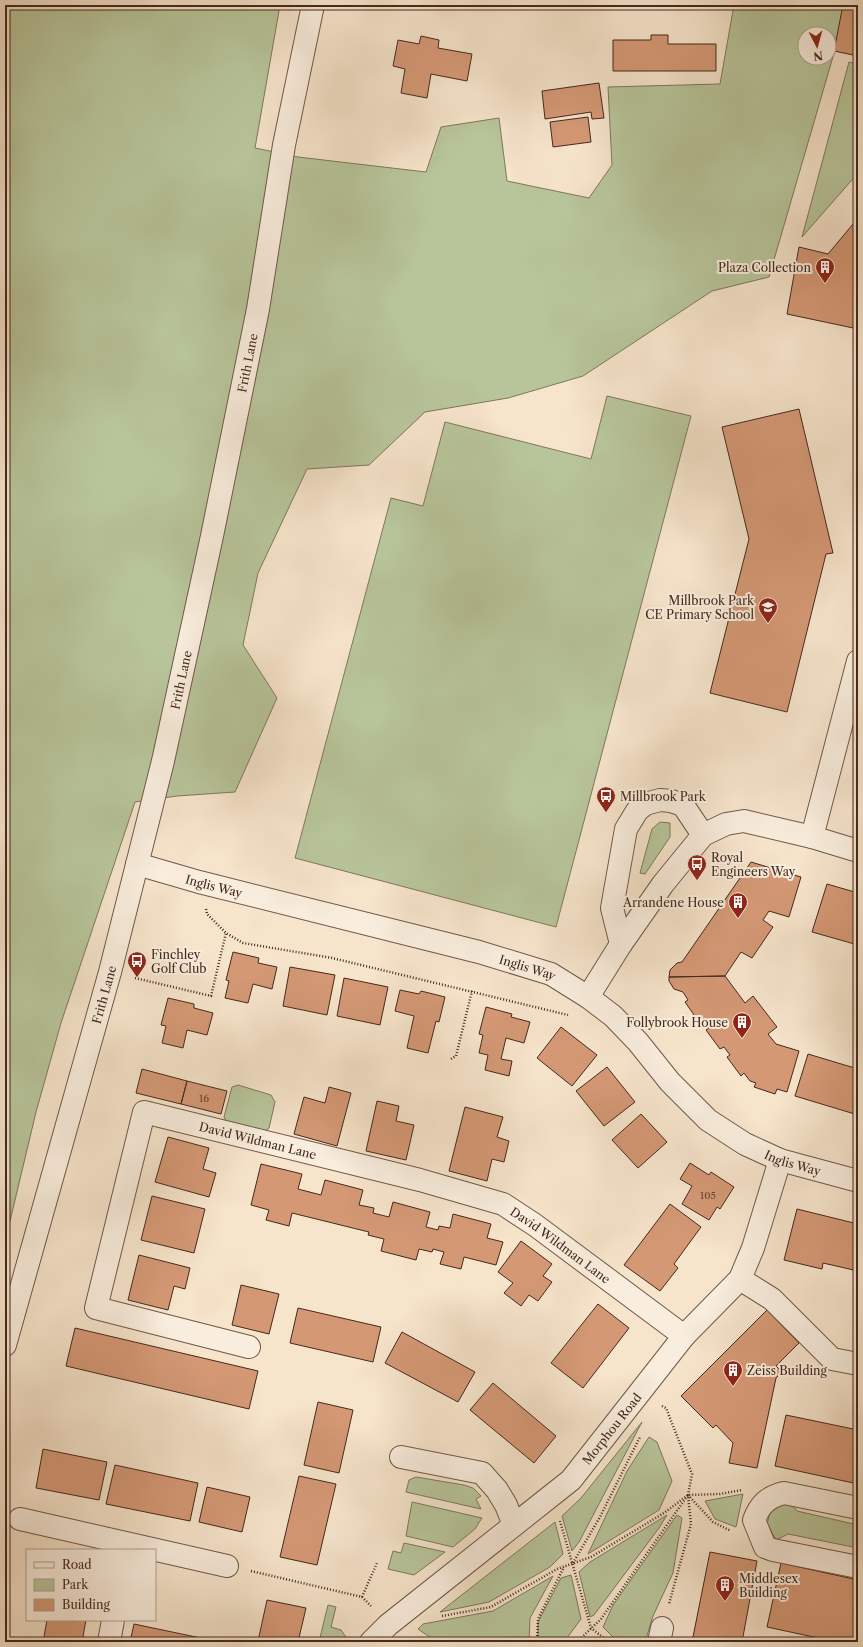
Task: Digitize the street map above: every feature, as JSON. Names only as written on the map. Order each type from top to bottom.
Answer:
[{"type":"street","name":"Frith Lane","points":[[5,1345],[13,1283],[110,972],[163,761],[212,536],[258,309],[284,145],[313,5]]},
{"type":"street","points":[[812,837],[858,661]]},
{"type":"street","points":[[621,944],[612,908],[626,829],[637,811],[645,804],[660,800],[671,801],[683,805],[703,835]]},
{"type":"street","points":[[588,997],[621,944],[663,884],[703,835],[726,824],[744,821],[812,837],[858,851]]},
{"type":"street","name":"Inglis Way","points":[[137,864],[199,882],[479,952],[551,974],[588,997],[613,1016],[638,1042],[670,1082],[708,1120],[745,1144],[780,1160],[858,1181]]},
{"type":"street","name":"David Wildman Lane","points":[[249,1347],[96,1308],[144,1112],[420,1180],[503,1204],[535,1225],[684,1336]]},
{"type":"street","name":"Morphou Road","points":[[371,1642],[388,1625],[571,1480],[684,1336],[740,1279],[753,1248],[780,1160]]},
{"type":"street","points":[[740,1279],[772,1299],[832,1359],[858,1364]]},
{"type":"street","points":[[401,1457],[482,1473],[497,1490],[506,1505],[514,1524]]},
{"type":"street","points":[[858,1508],[784,1493],[775,1495],[759,1508],[754,1520],[759,1536],[765,1547],[773,1550],[858,1567]]},
{"type":"street","points":[[20,1519],[138,1549]]},
{"type":"street","points":[[156,1553],[227,1566]]},
{"type":"street","points":[[109,1642],[113,1621]]},
{"type":"path","points":[[199,882],[207,914],[226,933],[243,943],[332,958],[472,991],[567,1016],[588,997]]},
{"type":"path","points":[[110,972],[211,996],[226,933]]},
{"type":"path","points":[[451,1059],[456,1056],[472,991]]},
{"type":"path","points":[[660,1635],[691,1524],[688,1495],[692,1474],[666,1408]]},
{"type":"path","points":[[573,1564],[600,1517],[642,1432]]},
{"type":"path","points":[[419,1601],[439,1616],[491,1607],[564,1566],[591,1557],[664,1513],[688,1495],[720,1494],[755,1488],[775,1495]]},
{"type":"path","points":[[688,1495],[713,1522],[741,1535],[759,1536]]},
{"type":"path","points":[[577,1642],[600,1619],[688,1495]]},
{"type":"path","points":[[559,1517],[591,1628],[609,1642]]},
{"type":"path","points":[[362,1597],[377,1563]]},
{"type":"path","points":[[227,1566],[362,1597],[388,1625]]},
{"type":"path","points":[[537,1642],[538,1618],[564,1566]]},
{"type":"green space","points":[[5,5],[280,5],[255,148],[298,157],[426,172],[441,127],[499,118],[507,181],[589,198],[612,165],[608,87],[720,84],[734,5],[848,5],[837,43],[837,26],[797,26],[797,66],[830,66],[769,277],[712,291],[583,376],[508,398],[425,412],[369,465],[307,469],[258,573],[243,645],[277,698],[235,792],[177,796],[135,802],[61,1023],[36,1112],[5,1242]]},
{"type":"green space","points":[[849,62],[858,64],[858,173],[802,237]]},
{"type":"green space","points":[[607,396],[691,416],[556,927],[295,858],[391,498],[423,506],[445,422],[591,459]]},
{"type":"green space","points":[[660,822],[670,823],[670,837],[645,874],[640,873],[652,829]]},
{"type":"green space","points":[[238,1085],[271,1095],[275,1102],[269,1128],[263,1133],[227,1123],[224,1117],[232,1087]]},
{"type":"green space","points":[[642,1422],[579,1542],[572,1551],[562,1516],[581,1498]]},
{"type":"green space","points":[[649,1437],[657,1442],[672,1481],[659,1510],[588,1554],[627,1471]]},
{"type":"green space","points":[[416,1477],[464,1485],[473,1488],[481,1496],[476,1499],[481,1509],[406,1492],[409,1480]]},
{"type":"green space","points":[[743,1494],[736,1527],[715,1519],[705,1501]]},
{"type":"green space","points":[[412,1502],[482,1518],[475,1529],[453,1547],[406,1536]]},
{"type":"green space","points":[[790,1502],[797,1511],[858,1525],[858,1548],[788,1534],[776,1540],[767,1524],[771,1509]]},
{"type":"green space","points":[[667,1515],[659,1528],[594,1615],[590,1617],[579,1572],[590,1562]]},
{"type":"green space","points":[[677,1515],[682,1518],[673,1573],[653,1616],[645,1642],[618,1642],[603,1627],[613,1605]]},
{"type":"green space","points":[[555,1522],[563,1554],[550,1567],[489,1602],[440,1612]]},
{"type":"green space","points":[[404,1543],[445,1552],[414,1575],[388,1569],[393,1551],[401,1553]]},
{"type":"green space","points":[[571,1575],[581,1619],[564,1642],[538,1642],[538,1622],[561,1578]]},
{"type":"green space","points":[[553,1576],[530,1618],[529,1642],[437,1642],[418,1629],[423,1624],[493,1611]]},
{"type":"green space","points":[[328,1605],[336,1607],[331,1627],[341,1630],[346,1637],[343,1642],[319,1642]]},
{"type":"building","points":[[843,5],[858,5],[858,56],[837,52],[837,36]]},
{"type":"building","points":[[651,35],[668,35],[668,44],[716,44],[716,71],[613,71],[613,40],[651,40]]},
{"type":"building","points":[[421,36],[439,40],[438,48],[472,54],[467,81],[431,74],[427,98],[401,93],[405,69],[393,66],[398,40],[419,44]]},
{"type":"building","points":[[599,83],[604,118],[592,119],[591,112],[545,119],[542,91]]},
{"type":"building","points":[[588,117],[591,142],[553,147],[550,122]]},
{"type":"building","name":"Plaza Collection","points":[[858,218],[858,329],[787,314],[799,247],[828,254]]},
{"type":"building","name":"Millbrook Park CE Primary School","points":[[799,409],[833,553],[826,554],[787,712],[710,693],[749,539],[722,427]]},
{"type":"building","name":"Arrandene House","points":[[751,862],[801,877],[789,917],[769,911],[763,920],[773,927],[752,958],[741,952],[725,976],[669,977],[670,970],[677,963],[682,962]]},
{"type":"building","points":[[827,884],[858,893],[858,945],[812,932]]},
{"type":"building","points":[[233,952],[259,958],[258,963],[277,967],[272,989],[253,984],[248,1003],[225,998],[229,981],[226,980]]},
{"type":"building","points":[[290,967],[335,975],[327,1015],[283,1006]]},
{"type":"building","name":"Follybrook House","points":[[725,976],[745,1003],[753,996],[777,1027],[768,1034],[776,1044],[799,1051],[787,1092],[777,1089],[775,1094],[754,1087],[756,1083],[750,1081],[744,1073],[741,1076],[727,1057],[730,1055],[724,1047],[720,1049],[706,1030],[709,1028],[703,1019],[699,1022],[685,1002],[688,1000],[683,992],[674,989],[669,981],[669,977]]},
{"type":"building","points":[[344,978],[388,987],[380,1025],[337,1016]]},
{"type":"building","points":[[400,990],[419,994],[421,991],[445,997],[439,1022],[436,1021],[428,1053],[407,1048],[414,1016],[395,1011]]},
{"type":"building","points":[[168,998],[194,1004],[194,1008],[213,1013],[207,1035],[187,1030],[183,1048],[162,1043],[166,1026],[161,1025]]},
{"type":"building","points":[[486,1007],[512,1014],[511,1017],[530,1022],[524,1043],[506,1038],[501,1059],[512,1061],[509,1076],[485,1070],[488,1055],[479,1053],[483,1035],[479,1034]]},
{"type":"building","points":[[561,1027],[597,1055],[572,1086],[537,1058]]},
{"type":"building","points":[[808,1054],[858,1069],[858,1115],[795,1096]]},
{"type":"building","points":[[607,1067],[635,1102],[604,1126],[576,1091]]},
{"type":"building","points":[[142,1069],[187,1081],[181,1104],[136,1093]]},
{"type":"building","points":[[187,1081],[227,1091],[221,1114],[181,1104]]},
{"type":"building","points":[[329,1087],[351,1093],[337,1146],[294,1134],[304,1097],[325,1103]]},
{"type":"building","points":[[377,1101],[399,1106],[396,1121],[414,1125],[406,1160],[366,1151]]},
{"type":"building","points":[[465,1107],[503,1117],[497,1137],[509,1141],[504,1162],[492,1159],[487,1181],[449,1171]]},
{"type":"building","points":[[641,1114],[667,1142],[638,1168],[612,1140]]},
{"type":"building","points":[[168,1137],[209,1148],[203,1169],[216,1173],[209,1197],[155,1182]]},
{"type":"building","points":[[690,1163],[709,1175],[711,1172],[734,1187],[720,1209],[717,1207],[709,1220],[682,1204],[692,1186],[680,1179]]},
{"type":"building","points":[[261,1164],[302,1174],[298,1189],[321,1195],[325,1180],[363,1190],[359,1205],[374,1208],[373,1213],[389,1217],[393,1202],[430,1212],[426,1227],[438,1230],[439,1226],[450,1228],[453,1214],[491,1224],[487,1238],[503,1242],[496,1265],[464,1257],[461,1269],[440,1264],[444,1252],[433,1249],[432,1252],[419,1249],[416,1260],[381,1251],[384,1239],[368,1235],[369,1232],[292,1213],[289,1226],[266,1220],[269,1210],[251,1205]]},
{"type":"building","points":[[152,1196],[205,1209],[194,1253],[141,1240]]},
{"type":"building","points":[[670,1204],[701,1227],[674,1264],[678,1268],[660,1291],[624,1265]]},
{"type":"building","points":[[797,1209],[858,1224],[858,1271],[823,1263],[822,1269],[784,1260]]},
{"type":"building","points":[[521,1241],[552,1264],[543,1276],[552,1282],[538,1301],[529,1295],[521,1306],[504,1293],[513,1283],[498,1272]]},
{"type":"building","points":[[139,1255],[190,1268],[185,1289],[174,1286],[168,1310],[128,1300]]},
{"type":"building","points":[[241,1285],[279,1294],[269,1334],[232,1325]]},
{"type":"building","points":[[598,1304],[629,1328],[583,1388],[551,1363]]},
{"type":"building","points":[[298,1308],[381,1327],[373,1362],[290,1343]]},
{"type":"building","name":"Zeiss Building","points":[[767,1310],[799,1343],[776,1366],[782,1372],[776,1378],[757,1468],[729,1463],[733,1443],[716,1425],[713,1428],[681,1396]]},
{"type":"building","points":[[75,1328],[258,1371],[249,1409],[66,1366]]},
{"type":"building","points":[[402,1332],[475,1372],[458,1402],[385,1363]]},
{"type":"building","points":[[493,1383],[556,1436],[534,1463],[470,1410]]},
{"type":"building","points":[[318,1402],[353,1410],[339,1473],[304,1465]]},
{"type":"building","points":[[786,1415],[858,1430],[858,1484],[775,1466]]},
{"type":"building","points":[[43,1449],[107,1462],[99,1500],[36,1488]]},
{"type":"building","points":[[115,1465],[198,1483],[190,1521],[106,1504]]},
{"type":"building","points":[[299,1476],[336,1484],[317,1565],[280,1557]]},
{"type":"building","points":[[207,1487],[250,1497],[242,1532],[199,1522]]},
{"type":"building","name":"Middlesex Building","points":[[710,1552],[757,1561],[742,1642],[692,1642]]},
{"type":"building","points":[[781,1563],[858,1580],[858,1642],[837,1642],[767,1627]]},
{"type":"building","points":[[267,1600],[306,1608],[298,1642],[258,1641]]},
{"type":"building","points":[[47,1621],[86,1621],[82,1642],[43,1642]]},
{"type":"building","points":[[134,1624],[215,1641],[215,1642],[130,1642]]},
{"type":"place","name":"Plaza Collection","points":[[825,284]]},
{"type":"place","name":"Millbrook Park CE Primary School","points":[[768,624]]},
{"type":"place","name":"Millbrook Park","points":[[606,813]]},
{"type":"place","name":"Royal Engineers Way","points":[[697,881]]},
{"type":"place","name":"Arrandene House","points":[[738,919]]},
{"type":"place","name":"Finchley Golf Club","points":[[137,978]]},
{"type":"place","name":"Follybrook House","points":[[742,1039]]},
{"type":"place","name":"Zeiss Building","points":[[733,1387]]},
{"type":"place","name":"Middlesex Building","points":[[725,1602]]}]
